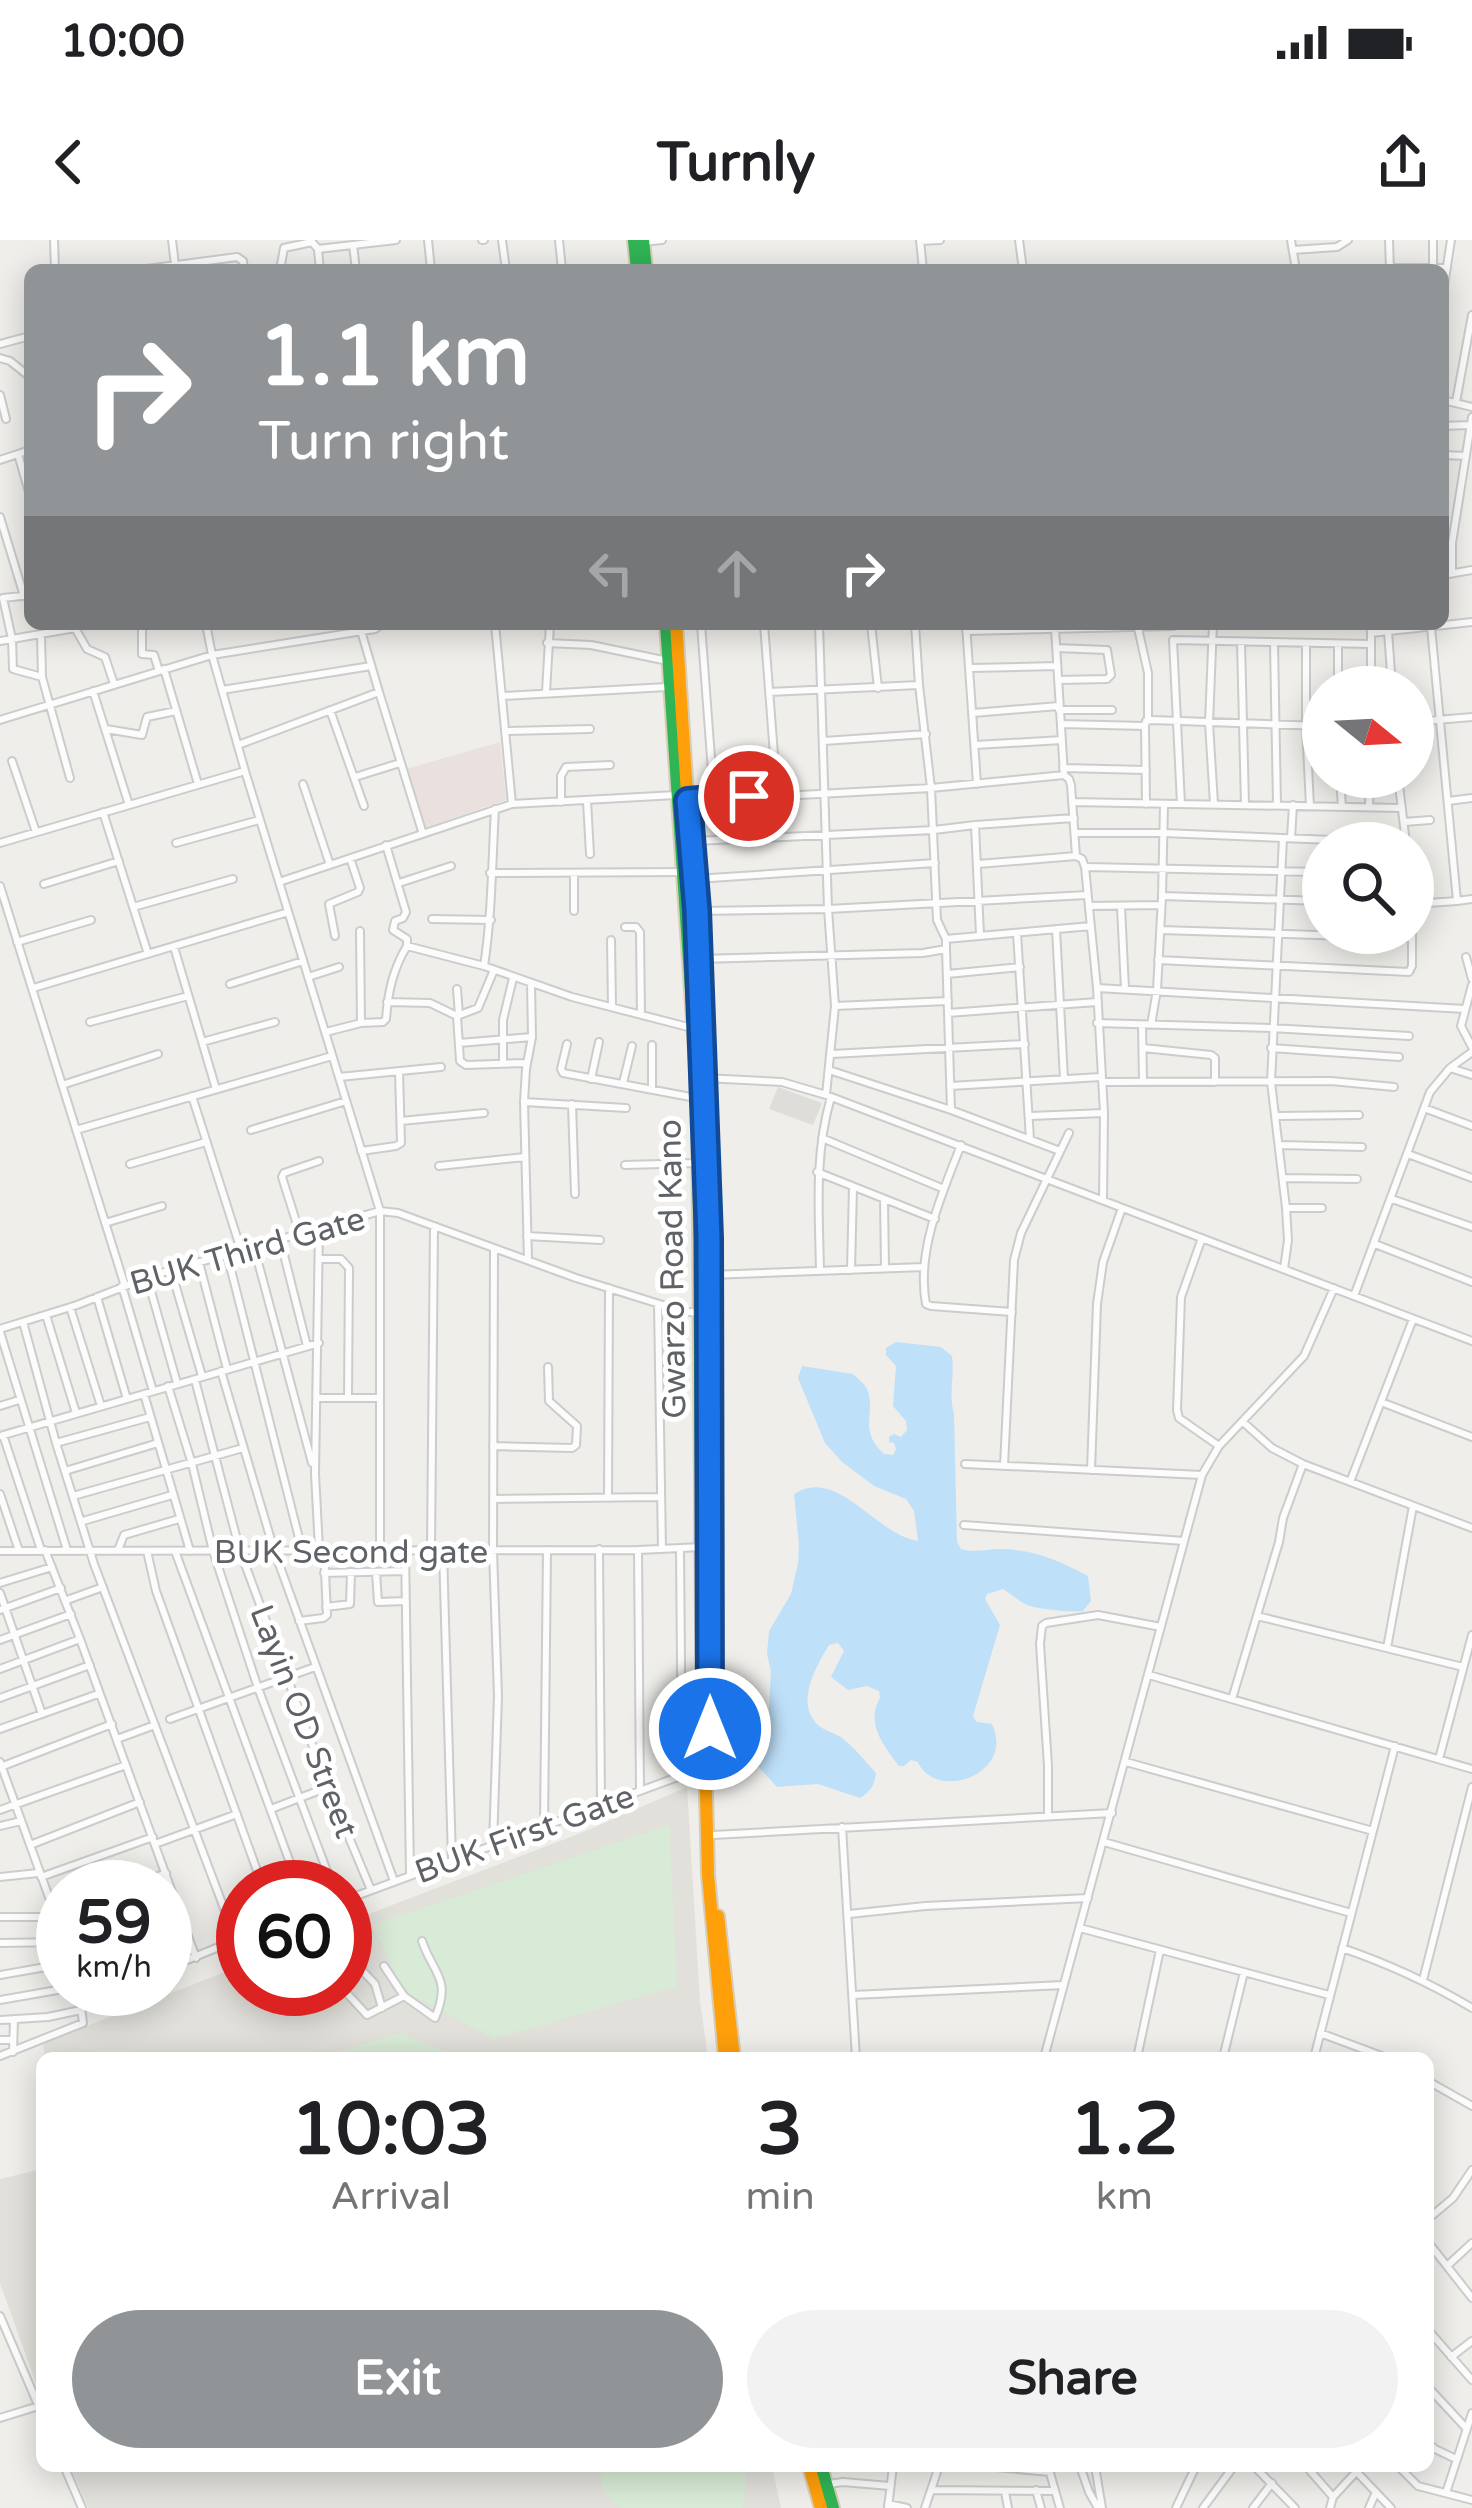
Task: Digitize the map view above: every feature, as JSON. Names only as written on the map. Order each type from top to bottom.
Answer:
[{"type":"main road","points":[[669,630],[680,744]]},
{"type":"main road","points":[[669,630],[697,910],[709,1275],[711,1878],[733,2052]]},
{"type":"main road","name":"Gwarzo Road Kano","points":[[684,798],[698,1163],[704,1203],[704,1768],[724,2052]]},
{"type":"main road","points":[[811,2472],[820,2508]]},
{"type":"main road","points":[[822,2472],[833,2508]]},
{"type":"street","points":[[283,244],[396,240]]},
{"type":"street","points":[[639,241],[662,240]]},
{"type":"street","points":[[920,240],[940,240]]},
{"type":"street","points":[[1292,240],[1295,264]]},
{"type":"street","points":[[1293,250],[1337,248],[1348,240]]},
{"type":"street","points":[[352,245],[355,264]]},
{"type":"street","points":[[189,264],[237,257],[244,264]]},
{"type":"street","points":[[1456,402],[1472,315]]},
{"type":"street","points":[[0,395],[6,418]]},
{"type":"street","points":[[1449,401],[1472,407]]},
{"type":"street","points":[[1449,534],[1471,421]]},
{"type":"street","points":[[0,460],[24,452]]},
{"type":"street","points":[[18,454],[24,475]]},
{"type":"street","points":[[1449,455],[1466,456]]},
{"type":"street","points":[[1449,497],[1459,499]]},
{"type":"street","points":[[1449,514],[1456,515]]},
{"type":"street","points":[[0,517],[24,586]]},
{"type":"street","points":[[2,599],[12,639],[13,669],[42,677]]},
{"type":"street","points":[[0,641],[58,630]]},
{"type":"street","points":[[77,630],[87,649],[105,657],[114,684]]},
{"type":"street","points":[[142,630],[142,655],[154,655],[161,670],[198,784]]},
{"type":"street","points":[[207,630],[245,770],[380,1211],[380,1549]]},
{"type":"street","points":[[0,720],[212,655],[344,630]]},
{"type":"street","points":[[361,630],[422,832]]},
{"type":"street","points":[[496,630],[512,804]]},
{"type":"street","points":[[546,693],[549,630]]},
{"type":"street","points":[[701,630],[714,798]]},
{"type":"street","points":[[764,630],[777,795]]},
{"type":"street","points":[[819,630],[835,1006],[817,1172],[820,1271]]},
{"type":"street","points":[[872,630],[878,688]]},
{"type":"street","points":[[915,630],[931,788],[936,903],[946,939],[951,1110]]},
{"type":"street","points":[[966,630],[977,784]]},
{"type":"street","points":[[1055,630],[1064,772],[1070,779],[1076,856]]},
{"type":"street","points":[[1138,630],[1148,674],[1146,804]]},
{"type":"street","points":[[1173,630],[1181,804]]},
{"type":"street","points":[[1212,630],[1209,723],[1214,804]]},
{"type":"street","points":[[1370,630],[1371,666]]},
{"type":"street","points":[[1376,630],[1405,630]]},
{"type":"street","points":[[1431,630],[1457,901]]},
{"type":"street","points":[[1388,632],[1390,666]]},
{"type":"street","points":[[41,634],[42,677],[70,778]]},
{"type":"street","points":[[1173,640],[1371,644]]},
{"type":"street","points":[[1241,642],[1245,805]]},
{"type":"street","points":[[548,643],[591,645],[669,661]]},
{"type":"street","points":[[1274,643],[1277,805]]},
{"type":"street","points":[[1306,643],[1306,666]]},
{"type":"street","points":[[1338,644],[1338,666]]},
{"type":"street","points":[[1056,647],[1107,650],[1111,675],[1107,679],[1058,680]]},
{"type":"street","points":[[222,690],[371,666]]},
{"type":"street","points":[[970,668],[1057,666]]},
{"type":"street","points":[[502,696],[671,686]]},
{"type":"street","points":[[769,692],[919,686]]},
{"type":"street","points":[[93,691],[129,805]]},
{"type":"street","points":[[238,745],[379,692]]},
{"type":"street","points":[[331,710],[364,806]]},
{"type":"street","points":[[972,713],[1112,710]]},
{"type":"street","points":[[106,730],[142,735],[148,717],[176,711]]},
{"type":"street","points":[[1434,720],[1472,717]]},
{"type":"street","points":[[1061,724],[1302,726]]},
{"type":"street","points":[[505,731],[590,729]]},
{"type":"street","points":[[824,741],[926,734]]},
{"type":"street","points":[[975,745],[1062,740]]},
{"type":"street","points":[[12,761],[36,832]]},
{"type":"street","points":[[355,777],[400,763]]},
{"type":"street","points":[[561,802],[566,766],[610,765]]},
{"type":"street","points":[[0,843],[245,770]]},
{"type":"street","points":[[279,882],[512,804],[931,788],[1064,772],[1146,770]]},
{"type":"street","points":[[303,784],[330,865]]},
{"type":"street","points":[[1310,798],[1310,806]]},
{"type":"street","points":[[1341,798],[1342,806]]},
{"type":"street","points":[[1369,798],[1369,807]]},
{"type":"street","points":[[1401,798],[1404,822],[1430,820]]},
{"type":"street","points":[[1448,801],[1472,799]]},
{"type":"street","points":[[587,801],[590,854]]},
{"type":"street","points":[[1072,802],[1402,808]]},
{"type":"street","points":[[1143,1082],[1143,1048],[1156,990],[1161,930],[1164,804]]},
{"type":"street","points":[[1284,1269],[1288,1240],[1270,1082],[1271,1028],[1279,899],[1293,806]]},
{"type":"street","points":[[484,966],[491,920],[495,808]]},
{"type":"street","points":[[103,812],[148,954]]},
{"type":"street","points":[[691,842],[1074,818]]},
{"type":"street","points":[[176,843],[260,820]]},
{"type":"street","points":[[975,824],[980,936]]},
{"type":"street","points":[[1075,833],[1302,839]]},
{"type":"street","points":[[325,1032],[383,1022],[387,1015],[397,961],[407,939],[393,930],[395,921],[406,912],[386,845]]},
{"type":"street","points":[[978,864],[1076,856],[1085,867],[1104,1113],[1103,1200]]},
{"type":"street","points":[[335,936],[329,904],[360,888],[350,858]]},
{"type":"street","points":[[44,884],[118,861]]},
{"type":"street","points":[[490,873],[690,875],[935,862]]},
{"type":"street","points":[[399,883],[452,866]]},
{"type":"street","points":[[1085,867],[1302,871]]},
{"type":"street","points":[[574,873],[574,911]]},
{"type":"street","points":[[133,907],[232,879]]},
{"type":"street","points":[[0,886],[123,1285],[150,1417],[190,1551]]},
{"type":"street","points":[[697,910],[828,909],[1087,895]]},
{"type":"street","points":[[1162,896],[1302,900]]},
{"type":"street","points":[[1434,903],[1472,898]]},
{"type":"street","points":[[1089,906],[1161,905]]},
{"type":"street","points":[[1121,907],[1126,989]]},
{"type":"street","points":[[32,989],[289,912]]},
{"type":"street","points":[[432,919],[491,920]]},
{"type":"street","points":[[17,943],[91,920]]},
{"type":"street","points":[[946,939],[1091,926]]},
{"type":"street","points":[[625,927],[640,932],[640,1015]]},
{"type":"street","points":[[1056,929],[1064,1079]]},
{"type":"street","points":[[1161,930],[1302,934]]},
{"type":"street","points":[[359,931],[361,1023]]},
{"type":"street","points":[[1017,933],[1030,1140]]},
{"type":"street","points":[[611,940],[612,1007]]},
{"type":"street","points":[[174,946],[216,1090]]},
{"type":"street","points":[[407,946],[694,1028]]},
{"type":"street","points":[[699,958],[946,950]]},
{"type":"street","points":[[1158,960],[1409,972],[1412,954]]},
{"type":"street","points":[[1354,1296],[1435,1084],[1472,1049],[1461,1030],[1472,982],[1466,957]]},
{"type":"street","points":[[230,984],[303,961]]},
{"type":"street","points":[[308,977],[339,967]]},
{"type":"street","points":[[947,974],[1020,967]]},
{"type":"street","points":[[387,1003],[430,1003],[458,1015],[478,1008],[494,970]]},
{"type":"street","points":[[503,1063],[503,1020],[514,977]]},
{"type":"street","points":[[528,1260],[524,1102],[532,1037],[531,983]]},
{"type":"street","points":[[1097,988],[1466,1009]]},
{"type":"street","points":[[457,989],[462,1064],[527,1064]]},
{"type":"street","points":[[91,1022],[188,996]]},
{"type":"street","points":[[835,1006],[948,1001]]},
{"type":"street","points":[[948,1013],[1097,1002]]},
{"type":"street","points":[[202,1042],[275,1022]]},
{"type":"street","points":[[1097,1023],[1409,1036]]},
{"type":"street","points":[[459,1043],[532,1037]]},
{"type":"street","points":[[590,1078],[599,1042]]},
{"type":"street","points":[[566,1044],[562,1072],[696,1098]]},
{"type":"street","points":[[831,1054],[1025,1044]]},
{"type":"street","points":[[652,1045],[652,1090]]},
{"type":"street","points":[[622,1084],[632,1046]]},
{"type":"street","points":[[1143,1048],[1211,1055],[1215,1082]]},
{"type":"street","points":[[1271,1048],[1400,1057]]},
{"type":"street","points":[[62,1085],[158,1054]]},
{"type":"street","points":[[76,1130],[332,1056]]},
{"type":"street","points":[[339,1077],[441,1067]]},
{"type":"street","points":[[1450,1068],[1472,1075]]},
{"type":"street","points":[[829,1070],[1060,1151]]},
{"type":"street","points":[[361,1151],[401,1143],[399,1071]]},
{"type":"street","points":[[704,1078],[782,1082],[828,1096],[1472,1341]]},
{"type":"street","points":[[950,1085],[1064,1079],[1331,1081],[1394,1087]]},
{"type":"street","points":[[192,1096],[241,1250]]},
{"type":"street","points":[[251,1130],[346,1101]]},
{"type":"street","points":[[524,1102],[626,1108]]},
{"type":"street","points":[[572,1105],[575,1194]]},
{"type":"street","points":[[1424,1108],[1472,1126]]},
{"type":"street","points":[[401,1121],[484,1113]]},
{"type":"street","points":[[1029,1117],[1104,1113]]},
{"type":"street","points":[[1276,1116],[1359,1115]]},
{"type":"street","points":[[1004,1466],[1014,1260],[1021,1233],[1069,1133]]},
{"type":"street","points":[[822,1138],[944,1189]]},
{"type":"street","points":[[130,1164],[206,1142]]},
{"type":"street","points":[[961,1145],[944,1189],[924,1268],[926,1304],[1012,1312]]},
{"type":"street","points":[[1280,1145],[1363,1147]]},
{"type":"street","points":[[1408,1154],[1472,1178]]},
{"type":"street","points":[[439,1166],[525,1157]]},
{"type":"street","points":[[300,1234],[282,1177],[319,1161]]},
{"type":"street","points":[[625,1165],[698,1163]]},
{"type":"street","points":[[817,1172],[935,1219]]},
{"type":"street","points":[[1283,1178],[1357,1179]]},
{"type":"street","points":[[851,1270],[854,1187]]},
{"type":"street","points":[[884,1199],[885,1269]]},
{"type":"street","points":[[1391,1199],[1472,1228]]},
{"type":"street","points":[[105,1223],[162,1206]]},
{"type":"street","points":[[1090,1471],[1096,1304],[1102,1262],[1122,1208]]},
{"type":"street","points":[[1286,1208],[1322,1208]]},
{"type":"street","name":"BUK Third Gate","points":[[0,1331],[147,1277],[380,1211],[398,1213],[658,1304],[701,1313]]},
{"type":"street","points":[[431,1549],[434,1226]]},
{"type":"street","points":[[299,1621],[326,1617],[315,1474],[319,1228]]},
{"type":"street","points":[[527,1236],[600,1240]]},
{"type":"street","points":[[1202,1238],[1180,1297],[1177,1410],[1179,1418],[1219,1446]]},
{"type":"street","points":[[280,1239],[307,1346]]},
{"type":"street","points":[[1375,1244],[1472,1282]]},
{"type":"street","points":[[254,1246],[315,1474]]},
{"type":"street","points":[[494,1248],[493,1550],[498,1696],[494,1844]]},
{"type":"street","points":[[227,1254],[302,1550]]},
{"type":"street","points":[[319,1259],[340,1259],[350,1268],[348,1398]]},
{"type":"street","points":[[199,1262],[243,1448],[274,1550],[394,1881]]},
{"type":"street","points":[[709,1275],[924,1268]]},
{"type":"street","name":"Layin OD Street","points":[[171,1270],[241,1551],[359,1860]]},
{"type":"street","points":[[147,1277],[213,1551],[323,1860]]},
{"type":"street","points":[[608,1498],[609,1288]]},
{"type":"street","points":[[1046,2052],[1202,1475],[1219,1446],[1304,1356],[1334,1288]]},
{"type":"street","points":[[97,1297],[127,1399]]},
{"type":"street","points":[[658,1304],[662,1549]]},
{"type":"street","points":[[70,1307],[101,1407]]},
{"type":"street","points":[[46,1315],[76,1413]]},
{"type":"street","points":[[1350,1482],[1413,1319]]},
{"type":"street","points":[[23,1322],[90,1550],[216,1882]]},
{"type":"street","points":[[0,1331],[4,1357],[67,1550]]},
{"type":"street","points":[[161,1860],[2,1435],[319,1342]]},
{"type":"street","points":[[493,1446],[572,1448],[576,1444],[577,1426],[549,1401],[548,1367]]},
{"type":"street","points":[[0,1382],[14,1378]]},
{"type":"street","points":[[318,1398],[379,1398]]},
{"type":"street","points":[[0,1406],[21,1400]]},
{"type":"street","points":[[1381,1402],[1472,1437]]},
{"type":"street","points":[[56,1443],[150,1417]]},
{"type":"street","points":[[1242,1421],[1272,1448],[1303,1464],[1472,1528]]},
{"type":"street","points":[[65,1471],[158,1442]]},
{"type":"street","points":[[72,1496],[243,1448]]},
{"type":"street","points":[[965,1464],[1202,1475]]},
{"type":"street","points":[[1232,1699],[1303,1464]]},
{"type":"street","points":[[0,1494],[19,1551]]},
{"type":"street","points":[[82,1522],[172,1495]]},
{"type":"street","points":[[493,1499],[660,1497]]},
{"type":"street","points":[[1387,1648],[1413,1506]]},
{"type":"street","points":[[118,1550],[124,1535],[179,1520]]},
{"type":"street","points":[[964,1525],[1184,1541]]},
{"type":"street","name":"BUK Second gate","points":[[0,1551],[702,1547]]},
{"type":"street","points":[[680,1548],[682,1774]]},
{"type":"street","points":[[599,1549],[601,1806]]},
{"type":"street","points":[[405,1550],[410,1875]]},
{"type":"street","points":[[443,1550],[452,1859]]},
{"type":"street","points":[[544,1825],[547,1550]]},
{"type":"street","points":[[638,1550],[640,1791]]},
{"type":"street","points":[[147,1551],[156,1591],[254,1860]]},
{"type":"street","points":[[175,1551],[289,1860]]},
{"type":"street","points":[[0,1583],[52,1567]]},
{"type":"street","points":[[324,1573],[405,1571]]},
{"type":"street","points":[[326,1607],[350,1604],[351,1572]]},
{"type":"street","points":[[376,1572],[377,1602],[406,1601]]},
{"type":"street","points":[[66,1600],[103,1587]]},
{"type":"street","points":[[3,1609],[61,1588]]},
{"type":"street","points":[[0,1593],[42,1714]]},
{"type":"street","points":[[0,1640],[70,1614]]},
{"type":"street","points":[[1048,1816],[1042,1626],[1098,1615],[1161,1627]]},
{"type":"street","points":[[1257,1616],[1462,1667]]},
{"type":"street","points":[[1439,1759],[1472,1635]]},
{"type":"street","points":[[0,1669],[80,1639]]},
{"type":"street","points":[[0,1698],[90,1665]]},
{"type":"street","points":[[170,1719],[315,1667]]},
{"type":"street","points":[[1149,1675],[1472,1768]]},
{"type":"street","points":[[0,1729],[100,1694]]},
{"type":"street","points":[[36,1863],[1,1765],[112,1724]]},
{"type":"street","points":[[117,1739],[155,1725]]},
{"type":"street","points":[[1315,2052],[1395,1746]]},
{"type":"street","points":[[1126,1762],[1372,1831]]},
{"type":"street","points":[[0,1810],[126,1765]]},
{"type":"street","name":"BUK First Gate","points":[[372,1890],[704,1768]]},
{"type":"street","points":[[271,1809],[328,1786]]},
{"type":"street","points":[[1424,1980],[1472,1787]]},
{"type":"street","points":[[30,1845],[140,1802]]},
{"type":"street","points":[[713,1835],[1112,1813]]},
{"type":"street","points":[[89,1860],[238,1814]]},
{"type":"street","points":[[0,1826],[21,1821]]},
{"type":"street","points":[[842,1826],[856,2052]]},
{"type":"street","points":[[1104,1842],[1351,1913]]},
{"type":"street","points":[[0,1877],[36,1875]]},
{"type":"street","points":[[849,1913],[1088,1898]]},
{"type":"street","points":[[0,1917],[36,1916]]},
{"type":"street","points":[[1080,1928],[1329,1995]]},
{"type":"street","points":[[0,1942],[36,1940]]},
{"type":"street","points":[[422,1941],[442,1984],[441,2002],[429,2027]]},
{"type":"street","points":[[192,1946],[196,1958]]},
{"type":"street","points":[[1342,1948],[1424,1980],[1472,2008]]},
{"type":"street","points":[[192,1959],[216,1949]]},
{"type":"street","points":[[1138,2052],[1160,1950]]},
{"type":"street","points":[[384,1966],[404,1996],[435,2018]]},
{"type":"street","points":[[0,1975],[36,1969]]},
{"type":"street","points":[[1224,2052],[1244,1972]]},
{"type":"street","points":[[372,1981],[382,2008]]},
{"type":"street","points":[[854,1995],[1063,1985]]},
{"type":"street","points":[[0,2000],[36,1994]]},
{"type":"street","points":[[372,2013],[404,1996]]},
{"type":"street","points":[[0,2020],[53,2016]]},
{"type":"street","points":[[0,2056],[83,2024],[82,2016]]},
{"type":"street","points":[[13,2051],[14,2020]]},
{"type":"street","points":[[1320,2033],[1371,2052]]},
{"type":"street","points":[[0,2040],[13,2040]]},
{"type":"street","points":[[1434,2084],[1472,2106]]},
{"type":"street","points":[[1434,2214],[1454,2198],[1472,2170]]},
{"type":"street","points":[[1447,2266],[1472,2243]]},
{"type":"street","points":[[1434,2250],[1472,2298]]},
{"type":"street","points":[[0,2317],[36,2401]]},
{"type":"street","points":[[1434,2337],[1472,2380]]},
{"type":"street","points":[[1451,2357],[1472,2341]]},
{"type":"street","points":[[1434,2393],[1466,2428]]},
{"type":"street","points":[[0,2418],[36,2411]]},
{"type":"street","points":[[1447,2493],[1472,2413]]},
{"type":"street","points":[[1434,2446],[1456,2459]]},
{"type":"street","points":[[67,2472],[82,2508]]},
{"type":"street","points":[[892,2472],[888,2506],[907,2508]]},
{"type":"street","points":[[925,2508],[937,2472]]},
{"type":"street","points":[[1050,2472],[1060,2508]]},
{"type":"street","points":[[1083,2472],[1100,2508]]},
{"type":"street","points":[[1096,2472],[1100,2508]]},
{"type":"street","points":[[1176,2508],[1191,2472]]},
{"type":"street","points":[[1203,2508],[1230,2472]]},
{"type":"street","points":[[1260,2472],[1295,2508]]},
{"type":"street","points":[[1311,2472],[1334,2497]]},
{"type":"street","points":[[1330,2508],[1351,2472]]},
{"type":"street","points":[[1356,2472],[1391,2508]]},
{"type":"street","points":[[1403,2472],[1414,2484],[1472,2500]]},
{"type":"street","points":[[1253,2508],[1271,2483]]},
{"type":"street","points":[[825,2484],[890,2486]]},
{"type":"street","points":[[931,2490],[1055,2491]]},
{"type":"street","points":[[1036,2490],[1040,2508]]},
{"type":"street","points":[[1005,2492],[1008,2508]]},
{"type":"street","points":[[1369,2508],[1376,2492]]},
{"type":"shaded area","points":[[500,742],[506,800],[424,828],[406,769]]},
{"type":"shaded area","points":[[778,1087],[822,1103],[813,1125],[769,1109]]},
{"type":"shaded area","points":[[687,1787],[707,2052],[44,2052],[43,2043],[112,2016],[192,2016],[192,1985],[216,1976],[216,2016],[372,2016],[372,1913]]},
{"type":"shaded area","points":[[36,2170],[36,2383],[0,2283],[0,2179]]},
{"type":"shaded area","points":[[73,2472],[773,2472],[781,2508],[88,2508]]},
{"type":"green space","points":[[669,1825],[677,1986],[494,2039],[403,1990],[373,1925]]},
{"type":"green space","points":[[401,2033],[446,2052],[338,2052]]},
{"type":"green space","points":[[600,2472],[746,2472],[744,2503],[741,2508],[623,2508],[612,2502]]},
{"type":"water","points":[[896,1342],[941,1347],[952,1356],[957,1542],[961,1549],[1013,1550],[1057,1561],[1088,1576],[1091,1601],[1083,1611],[1064,1611],[1030,1606],[1003,1589],[987,1594],[985,1599],[1000,1625],[973,1716],[977,1722],[992,1724],[996,1742],[984,1769],[955,1781],[927,1774],[911,1760],[899,1766],[875,1725],[879,1691],[867,1686],[848,1690],[831,1677],[844,1651],[838,1643],[829,1645],[810,1684],[811,1715],[856,1750],[876,1773],[874,1781],[860,1798],[818,1784],[777,1787],[754,1762],[769,1709],[769,1631],[791,1594],[798,1563],[794,1494],[826,1489],[918,1541],[914,1511],[906,1499],[874,1486],[825,1443],[798,1378],[802,1366],[853,1374],[867,1389],[871,1437],[884,1454],[893,1455],[896,1449],[889,1437],[901,1437],[907,1430],[906,1421],[893,1406],[896,1366],[886,1355],[886,1348]]},
{"type":"traffic: fast","points":[[634,240],[636,264]]},
{"type":"traffic: fast","points":[[643,240],[645,264]]},
{"type":"traffic: fast","points":[[666,630],[698,1093],[702,1628]]},
{"type":"traffic: fast","points":[[823,2472],[833,2508]]},
{"type":"traffic: slow","points":[[676,630],[687,793]]},
{"type":"traffic: slow","points":[[691,837],[698,948]]},
{"type":"traffic: slow","points":[[704,1082],[708,1230]]},
{"type":"traffic: slow","points":[[702,1628],[708,1875],[724,2052]]},
{"type":"traffic: slow","points":[[718,1916],[733,2052]]},
{"type":"traffic: slow","points":[[811,2472],[821,2508]]},
{"type":"traffic: jam","points":[[709,1400],[709,1482]]},
{"type":"route","points":[[710,1729],[709,1238],[697,910],[688,801],[749,796]]}]
